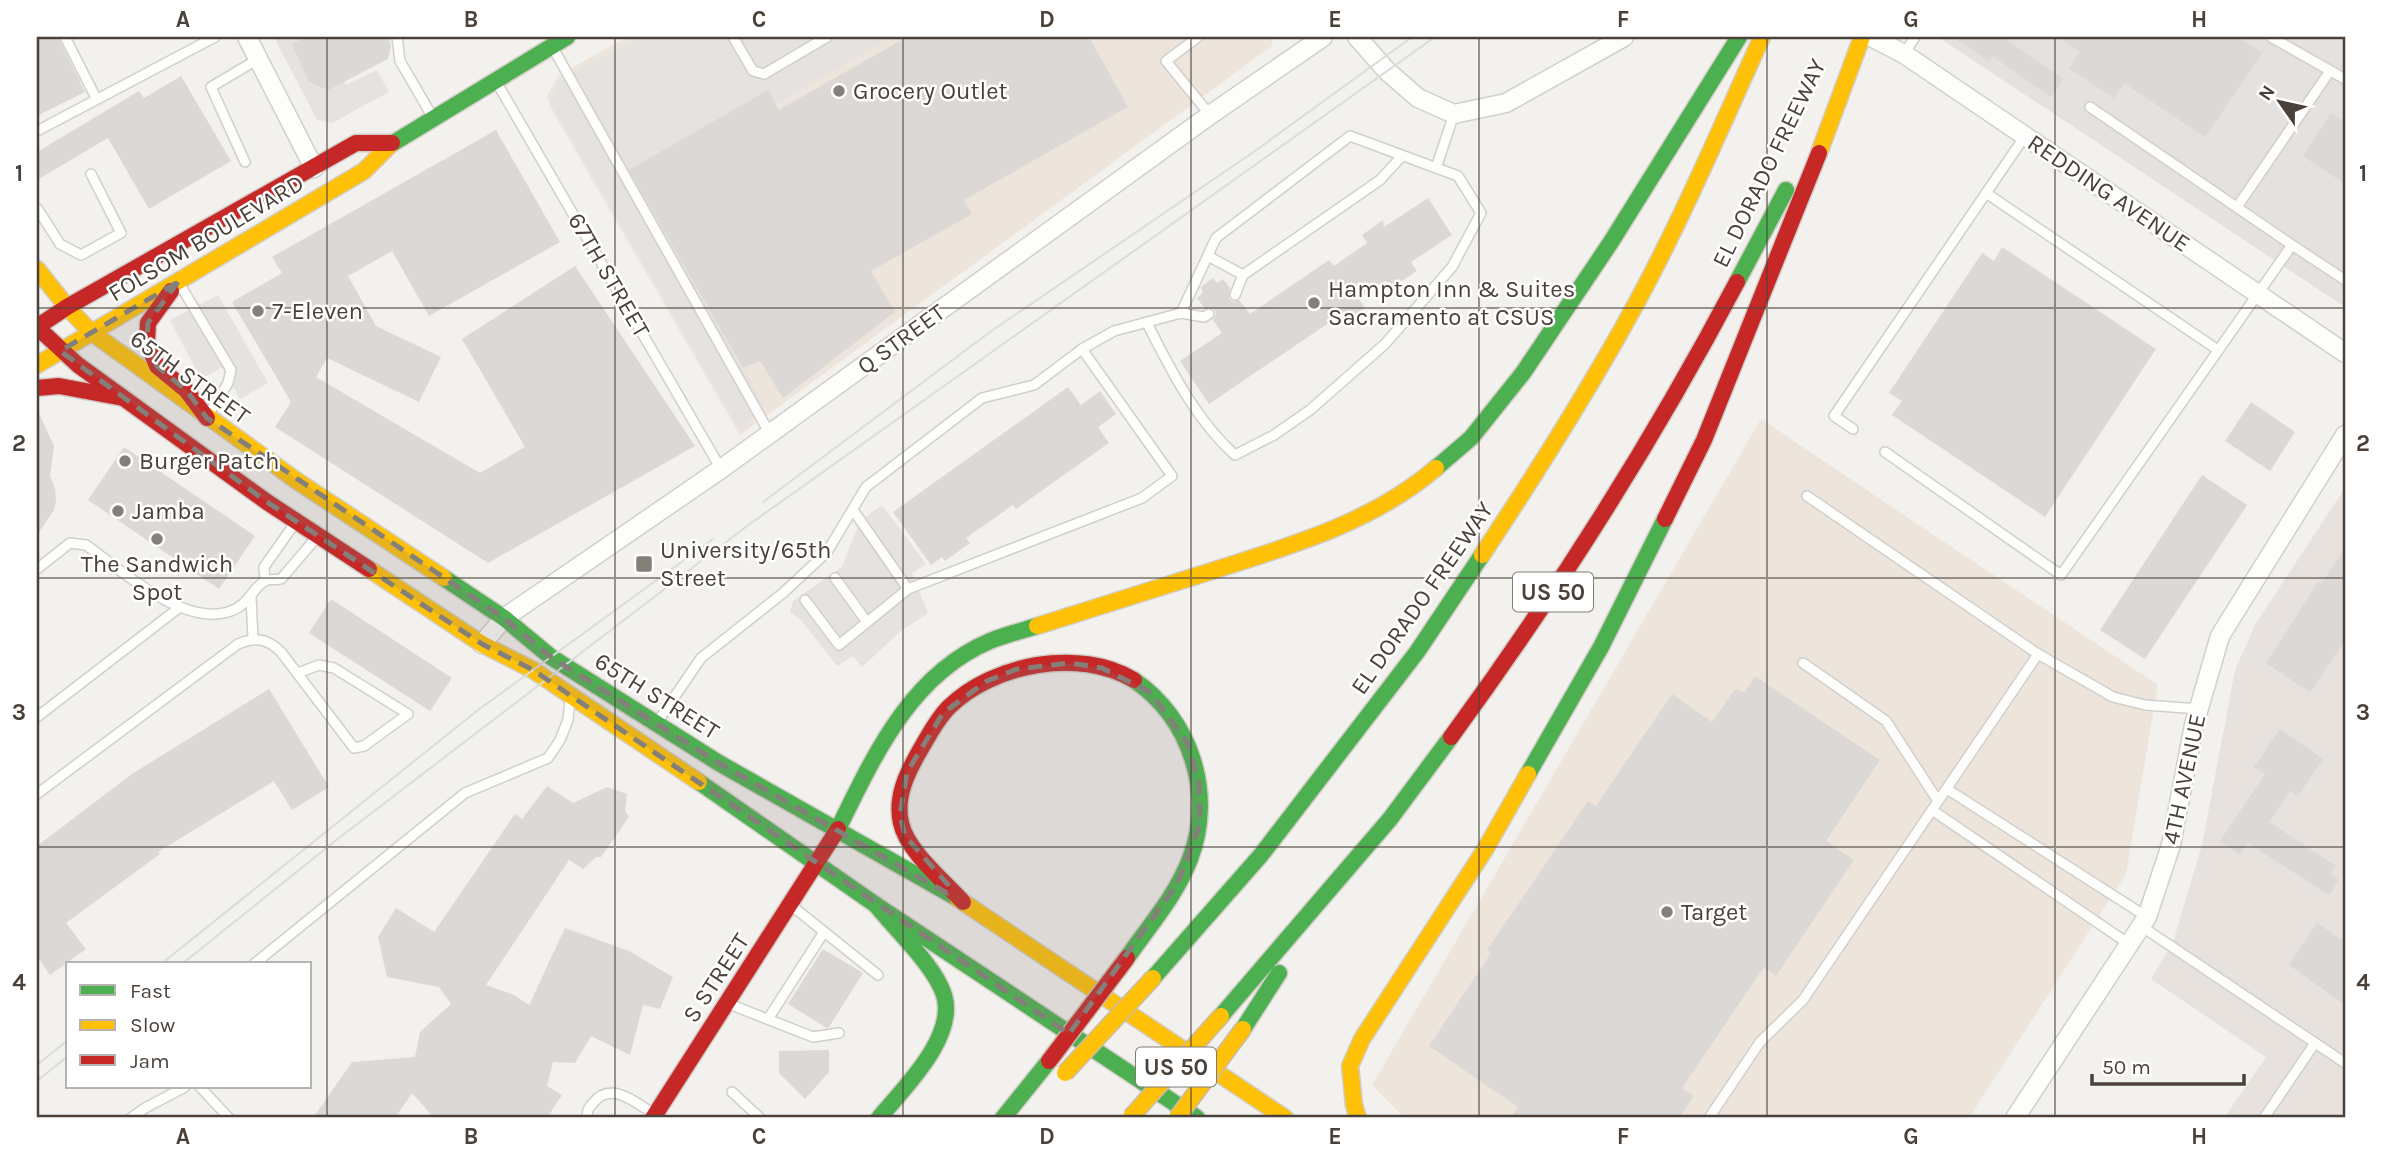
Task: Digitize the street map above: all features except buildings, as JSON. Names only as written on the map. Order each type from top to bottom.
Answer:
[{"type":"main road","name":"FOLSOM BOULEVARD","points":[[37,365],[364,171],[392,143],[567,37]]},
{"type":"main road","name":"S STREET","points":[[654,1117],[818,863],[886,735],[914,696],[949,665],[989,640],[1278,550],[1349,524],[1415,486],[1471,438],[1523,373],[1611,242],[1739,37]]},
{"type":"main road","name":"EL DORADO FREEWAY","points":[[1060,1078],[1153,978],[1261,855],[1417,652],[1558,440],[1633,310],[1680,218],[1762,37]]},
{"type":"main road","name":"EL DORADO FREEWAY","points":[[1130,1118],[1333,888],[1390,819],[1516,648],[1633,468],[1681,386],[1823,126],[1854,37]]},
{"type":"main road","points":[[1358,1118],[1350,1066],[1362,1039],[1486,848],[1601,648],[1704,440],[1823,126],[1862,37]]},
{"type":"main road","name":"FOLSOM BOULEVARD","points":[[37,327],[67,307],[356,143],[392,143]]},
{"type":"main road","name":"65TH STREET","points":[[37,269],[91,332],[207,418],[504,618],[551,657],[719,763],[963,902],[1285,1118]]},
{"type":"main road","points":[[178,282],[148,323],[147,342],[157,366],[187,390],[207,418]]},
{"type":"main road","name":"65TH STREET","points":[[37,327],[60,351],[267,502],[482,644],[533,670],[876,905],[1197,1118]]},
{"type":"main road","points":[[37,388],[62,386],[123,398]]},
{"type":"main road","points":[[963,902],[905,836],[900,815],[901,793],[907,772],[943,713],[968,692],[987,681],[1038,665],[1070,663],[1102,668],[1123,675],[1150,692],[1171,715],[1187,742],[1198,772],[1200,824],[1188,865],[1128,958],[1003,1118]]},
{"type":"main road","points":[[1177,1118],[1243,1029],[1333,888]]},
{"type":"main road","points":[[876,905],[937,980],[945,996],[947,1014],[940,1037],[879,1118]]},
{"type":"main road","points":[[1020,1118],[1038,1100]]},
{"type":"street","points":[[247,37],[314,168]]},
{"type":"street","name":"Q STREET","points":[[482,644],[504,618],[721,469],[1210,115],[1323,37]]},
{"type":"street","points":[[1357,37],[1387,71],[1418,98],[1454,114],[1506,103],[1624,37]]},
{"type":"street","name":"REDDING AVENUE","points":[[1871,37],[1904,54],[2345,353]]},
{"type":"street","name":"4TH AVENUE","points":[[2015,1118],[2144,921],[2171,845],[2199,709],[2220,636],[2345,435]]},
{"type":"lane","points":[[65,37],[96,98]]},
{"type":"lane","points":[[37,131],[215,37]]},
{"type":"lane","points":[[397,37],[400,61],[433,118]]},
{"type":"lane","points":[[733,37],[753,71],[758,74],[764,74],[827,37]]},
{"type":"lane","points":[[1198,37],[1166,61],[1210,115]]},
{"type":"lane","points":[[1904,54],[1915,37]]},
{"type":"lane","points":[[2271,37],[2345,79]]},
{"type":"lane","points":[[552,46],[770,434]]},
{"type":"lane","points":[[245,162],[211,87],[258,59]]},
{"type":"lane","points":[[2237,207],[2330,71]]},
{"type":"lane","name":"67TH STREET","points":[[496,82],[721,469]]},
{"type":"lane","points":[[2090,107],[2345,281]]},
{"type":"lane","points":[[1436,168],[1454,114]]},
{"type":"lane","points":[[1147,323],[1170,369],[1218,440],[1235,456],[1274,436],[1310,410],[1385,344],[1452,267],[1481,213],[1458,176],[1350,136],[1216,238],[1181,313]]},
{"type":"lane","points":[[1853,429],[1834,416],[2025,136]]},
{"type":"lane","points":[[1235,295],[1243,275],[1380,180],[1402,156]]},
{"type":"lane","points":[[37,208],[60,243],[81,254],[121,233],[91,174]]},
{"type":"lane","points":[[1986,193],[2218,350]]},
{"type":"lane","points":[[1885,452],[2061,575],[2292,245]]},
{"type":"lane","points":[[1208,256],[1243,275]]},
{"type":"lane","points":[[178,282],[231,370],[228,383],[207,418]]},
{"type":"lane","points":[[657,723],[701,658],[783,593],[827,552],[866,487],[982,398],[1034,385],[1082,349],[1114,331],[1181,313],[1205,317],[1209,314]]},
{"type":"lane","points":[[805,600],[839,645],[908,589],[1142,498],[1171,476],[1082,349]]},
{"type":"lane","points":[[1807,495],[2038,654],[2113,697],[2145,705],[2199,709]]},
{"type":"lane","points":[[852,510],[908,589]]},
{"type":"lane","points":[[37,569],[70,543],[86,545],[169,603],[209,614],[226,613],[251,598],[265,581],[264,566],[297,520]]},
{"type":"lane","points":[[265,581],[281,579],[318,535]]},
{"type":"lane","points":[[835,578],[867,622]]},
{"type":"lane","points":[[251,598],[253,638]]},
{"type":"lane","points":[[37,716],[180,607]]},
{"type":"lane","points":[[37,793],[237,644],[253,638],[274,645],[354,748],[364,746],[408,714],[334,668],[319,665],[298,673]]},
{"type":"lane","points":[[1709,1118],[1760,1042],[1803,1000],[2038,654]]},
{"type":"lane","points":[[1803,663],[1886,722],[1938,801]]},
{"type":"lane","points":[[256,962],[465,793],[548,758],[560,740],[568,720],[571,697]]},
{"type":"lane","points":[[1947,789],[2144,921],[2345,1063]]},
{"type":"lane","points":[[1932,810],[2129,944]]},
{"type":"lane","points":[[790,905],[878,975]]},
{"type":"lane","points":[[768,1019],[824,932]]},
{"type":"lane","points":[[726,1003],[813,1037],[839,1033]]},
{"type":"lane","points":[[2264,1118],[2315,1043]]},
{"type":"lane","points":[[131,1118],[183,1088]]},
{"type":"lane","points":[[201,1088],[229,1118]]},
{"type":"lane","points":[[732,1092],[759,1117]]},
{"type":"lane","points":[[587,1118],[587,1110],[597,1097],[610,1093],[620,1093],[654,1117]]},
{"type":"highlighted area","points":[[178,282],[148,323],[147,342],[157,366],[186,390],[207,418],[504,618],[551,657],[719,763],[947,893],[951,888],[905,836],[900,815],[907,772],[943,713],[987,681],[1017,669],[1070,663],[1102,668],[1150,692],[1187,742],[1199,782],[1200,824],[1178,883],[1069,1034],[533,670],[482,644],[267,502],[60,351]]},
{"type":"shaded area","points":[[274,37],[326,37],[334,52],[332,61],[346,85],[377,70],[389,92],[332,123],[317,120]]},
{"type":"shaded area","points":[[627,37],[1273,37],[1272,46],[740,435],[550,107],[547,96],[561,74]]},
{"type":"shaded area","points":[[641,37],[891,37],[776,104],[768,90],[629,170],[766,407],[739,429],[550,102],[557,81]]},
{"type":"shaded area","points":[[1938,37],[2345,37],[2345,307]]},
{"type":"shaded area","points":[[218,295],[268,383],[240,399],[222,367],[201,379],[170,320]]},
{"type":"shaded area","points":[[1761,419],[2158,685],[2126,874],[1969,1118],[1405,1118],[1372,1085]]},
{"type":"shaded area","points":[[2345,488],[2345,1118],[2224,1118],[2266,1057],[2151,979],[2173,942],[2202,845],[2235,670],[2256,623]]},
{"type":"shaded area","points":[[882,505],[926,564],[912,573],[928,613],[901,631],[862,667],[853,656],[837,666],[801,620],[790,612],[793,601],[842,567],[860,521]]},
{"type":"tram line","points":[[763,502],[990,332],[1255,151],[1412,37]]},
{"type":"tram line","points":[[184,962],[335,841],[747,526],[1435,37]]},
{"type":"tram line","points":[[163,962],[478,710],[713,539]]},
{"type":"tram line","points":[[37,1065],[66,1042]]},
{"type":"tram line","points":[[37,1081],[66,1058]]},
{"type":"traffic: fast","points":[[390,145],[567,37]]},
{"type":"traffic: fast","points":[[1436,468],[1471,438],[1523,373],[1611,242],[1739,37]]},
{"type":"traffic: fast","points":[[1737,282],[1786,190]]},
{"type":"traffic: fast","points":[[1528,774],[1601,647],[1665,519]]},
{"type":"traffic: fast","points":[[1153,978],[1261,855],[1417,652],[1482,555]]},
{"type":"traffic: fast","points":[[444,578],[504,618],[551,657],[719,763],[957,898]]},
{"type":"traffic: fast","points":[[838,829],[881,746],[916,696],[938,674],[962,656],[990,641],[1037,626]]},
{"type":"traffic: fast","points":[[1127,958],[1170,898],[1184,873],[1197,834],[1200,809],[1193,760],[1183,737],[1154,696],[1134,680]]},
{"type":"traffic: fast","points":[[1221,1016],[1390,819],[1451,737]]},
{"type":"traffic: fast","points":[[699,782],[876,905],[1197,1118]]},
{"type":"traffic: fast","points":[[876,905],[932,972],[944,995],[946,1011],[943,1028],[926,1061],[879,1118]]},
{"type":"traffic: fast","points":[[1243,1029],[1279,973]]},
{"type":"traffic: fast","points":[[1003,1118],[1049,1061]]},
{"type":"traffic: slow","points":[[1482,555],[1560,435],[1632,311],[1684,209],[1762,37]]},
{"type":"traffic: slow","points":[[1819,153],[1862,37]]},
{"type":"traffic: slow","points":[[37,365],[364,171],[390,145]]},
{"type":"traffic: slow","points":[[37,269],[91,332],[297,481],[444,578]]},
{"type":"traffic: slow","points":[[1037,626],[1274,551],[1331,530],[1386,503],[1436,468]]},
{"type":"traffic: slow","points":[[369,569],[482,644],[533,670],[699,782]]},
{"type":"traffic: slow","points":[[1358,1118],[1350,1066],[1362,1039],[1486,848],[1528,774]]},
{"type":"traffic: slow","points":[[957,898],[1285,1118]]},
{"type":"traffic: slow","points":[[1065,1073],[1153,978]]},
{"type":"traffic: slow","points":[[1131,1117],[1221,1016]]},
{"type":"traffic: slow","points":[[1177,1118],[1243,1029]]},
{"type":"traffic: jam","points":[[37,327],[67,307],[356,143],[392,143]]},
{"type":"traffic: jam","points":[[1665,519],[1704,440],[1819,153]]},
{"type":"traffic: jam","points":[[1451,737],[1529,627],[1638,458],[1737,282]]},
{"type":"traffic: jam","points":[[171,291],[148,323],[147,342],[157,366],[186,390],[207,418]]},
{"type":"traffic: jam","points":[[37,327],[78,365],[267,502],[369,569]]},
{"type":"traffic: jam","points":[[37,388],[59,386],[123,398]]},
{"type":"traffic: jam","points":[[963,902],[918,855],[901,823],[900,804],[906,777],[940,717],[967,692],[989,680],[1037,665],[1088,664],[1112,670],[1134,680]]},
{"type":"traffic: jam","points":[[653,1118],[838,829]]},
{"type":"traffic: jam","points":[[1049,1061],[1127,958]]},
{"type":"place","name":"Grocery Outlet","points":[[839,91]]},
{"type":"place","name":"Hampton Inn & Suites Sacramento at CSUS","points":[[1314,303]]},
{"type":"place","name":"7-Eleven","points":[[258,311]]},
{"type":"place","name":"Burger Patch","points":[[125,461]]},
{"type":"place","name":"Jamba","points":[[118,511]]},
{"type":"place","name":"The Sandwich Spot","points":[[157,539]]},
{"type":"place","name":"University/65th Street","points":[[644,564]]},
{"type":"place","name":"Target","points":[[1667,912]]}]
